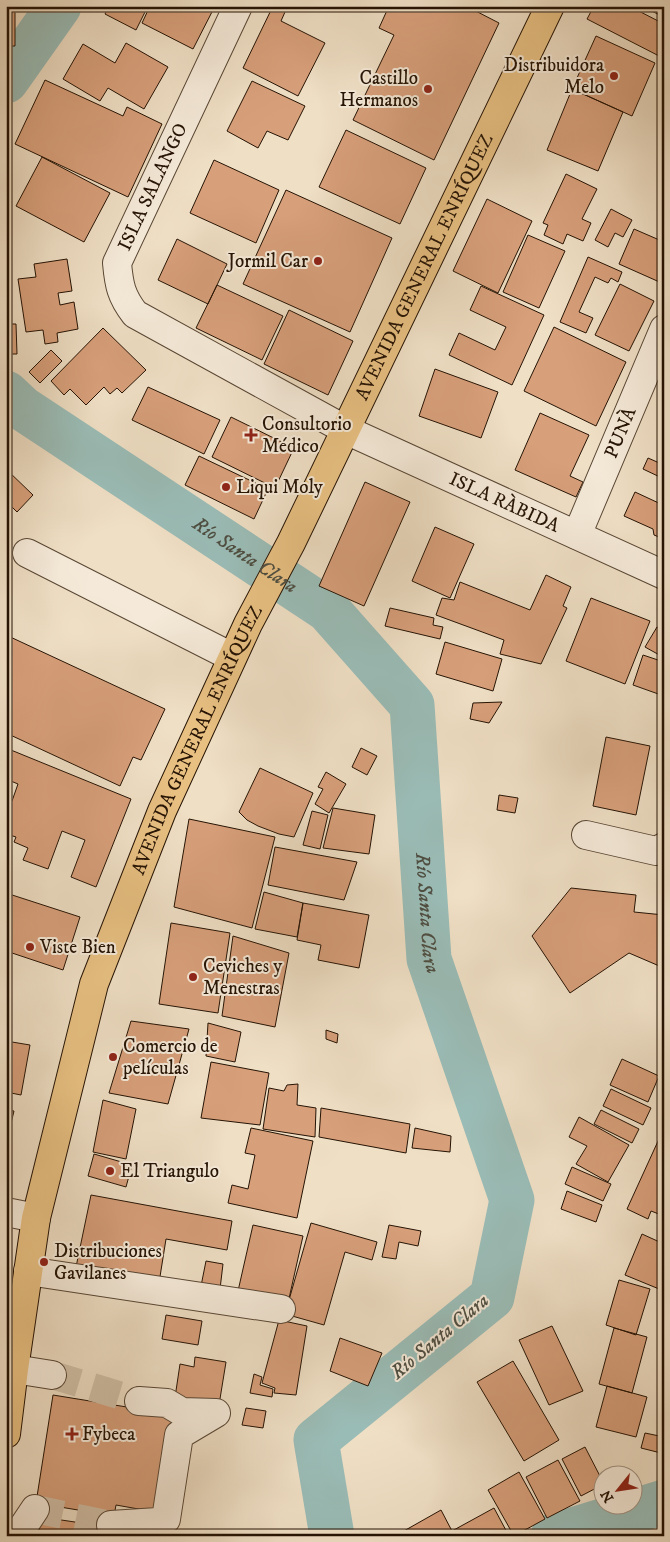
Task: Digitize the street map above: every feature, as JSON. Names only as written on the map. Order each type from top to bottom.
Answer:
[{"type":"main road","name":"AVENIDA GENERAL ENRÍQUEZ","points":[[6,1434],[36,1218],[94,984],[162,811],[232,657],[291,543],[550,6]]},
{"type":"street","name":"ISLA SALANGO","points":[[238,6],[117,263],[121,292],[127,304],[136,314],[346,430]]},
{"type":"street","name":"PUNÀ","points":[[577,535],[664,329]]},
{"type":"street","name":"ISLA RÀBIDA","points":[[346,430],[664,574]]},
{"type":"street","points":[[27,553],[232,657]]},
{"type":"street","points":[[586,835],[656,850],[664,847]]},
{"type":"street","points":[[6,1212],[36,1218]]},
{"type":"street","points":[[28,1271],[281,1310]]},
{"type":"street","points":[[14,1369],[52,1375]]},
{"type":"street","points":[[110,1525],[158,1522],[166,1519],[179,1435],[216,1413],[182,1412],[167,1403],[140,1402]]},
{"type":"street","points":[[17,1536],[35,1509]]},
{"type":"building","points":[[109,6],[148,6],[136,30],[105,14]]},
{"type":"building","points":[[150,6],[215,6],[193,49],[142,23]]},
{"type":"building","points":[[273,6],[285,12],[281,21],[325,43],[298,96],[243,68]]},
{"type":"building","points":[[389,6],[466,6],[499,23],[434,160],[353,120],[394,35],[379,28]]},
{"type":"building","points":[[594,6],[629,6],[664,24],[663,58],[587,19]]},
{"type":"building","points":[[641,6],[664,6],[664,17]]},
{"type":"building","points":[[6,10],[15,11],[15,46],[6,46]]},
{"type":"building","name":"Distribuidora Melo","points":[[596,36],[655,63],[632,116],[572,89]]},
{"type":"building","points":[[126,43],[168,67],[144,109],[108,88],[100,101],[63,79],[83,44],[115,63]]},
{"type":"building","points":[[45,80],[123,116],[127,107],[162,124],[128,197],[15,144]]},
{"type":"building","points":[[252,81],[305,106],[288,140],[267,131],[258,148],[227,131]]},
{"type":"building","points":[[572,89],[623,112],[598,171],[547,150]]},
{"type":"building","points":[[346,130],[426,168],[400,224],[319,187]]},
{"type":"building","points":[[42,157],[110,193],[84,242],[16,206]]},
{"type":"building","points":[[214,160],[279,190],[256,243],[190,213]]},
{"type":"building","points":[[566,174],[597,189],[582,219],[591,223],[583,241],[567,234],[563,244],[544,235],[548,225],[543,223]]},
{"type":"building","name":"Jormil Car","points":[[286,190],[392,238],[350,332],[243,284]]},
{"type":"building","points":[[487,199],[532,221],[498,293],[453,271]]},
{"type":"building","points":[[611,209],[632,220],[623,237],[615,233],[608,247],[595,240]]},
{"type":"building","points":[[634,229],[664,242],[664,284],[619,264]]},
{"type":"building","points":[[528,235],[565,251],[539,308],[503,292]]},
{"type":"building","points":[[177,239],[227,264],[208,304],[158,280]]},
{"type":"building","points":[[588,257],[622,272],[618,282],[611,278],[608,283],[595,277],[579,312],[593,318],[586,333],[560,322]]},
{"type":"building","points":[[67,259],[72,291],[58,293],[60,305],[74,302],[78,329],[57,333],[58,342],[45,344],[43,330],[26,332],[18,279],[36,277],[34,264]]},
{"type":"building","points":[[620,284],[654,301],[629,351],[595,335]]},
{"type":"building","points":[[217,285],[283,316],[262,360],[196,328]]},
{"type":"building","points":[[481,286],[544,315],[512,385],[449,355],[459,333],[495,350],[506,327],[470,310]]},
{"type":"building","points":[[289,310],[353,341],[328,395],[264,364]]},
{"type":"building","points":[[6,324],[16,324],[17,354],[6,354]]},
{"type":"building","points":[[554,327],[626,362],[596,426],[524,391]]},
{"type":"building","points":[[103,328],[146,370],[122,393],[117,388],[110,394],[104,387],[86,405],[70,389],[64,395],[51,381]]},
{"type":"building","points":[[51,350],[62,361],[40,383],[29,372]]},
{"type":"building","points":[[435,369],[498,392],[481,438],[419,416]]},
{"type":"building","points":[[148,387],[220,420],[204,454],[132,420]]},
{"type":"building","points":[[540,413],[589,435],[570,476],[583,482],[576,497],[515,470]]},
{"type":"building","points":[[231,417],[294,448],[275,488],[212,457]]},
{"type":"building","name":"Liqui Moly","points":[[199,456],[268,489],[254,519],[185,485]]},
{"type":"building","points":[[648,458],[664,465],[664,486],[659,483],[662,478],[643,469]]},
{"type":"building","points":[[6,469],[33,495],[17,512],[6,501]]},
{"type":"building","points":[[365,482],[410,502],[364,606],[319,586]]},
{"type":"building","points":[[635,492],[664,504],[664,539],[654,535],[653,529],[624,516]]},
{"type":"building","points":[[435,527],[474,544],[450,598],[412,581]]},
{"type":"building","points":[[546,575],[571,587],[563,606],[567,608],[541,664],[500,654],[504,640],[436,615],[442,598],[454,600],[460,582],[530,610]]},
{"type":"building","points":[[591,598],[650,621],[625,684],[566,661]]},
{"type":"building","points":[[390,608],[434,618],[433,625],[443,627],[440,639],[385,626]]},
{"type":"building","points":[[657,627],[664,631],[663,657],[645,647]]},
{"type":"building","points":[[6,635],[165,709],[141,760],[133,757],[120,786],[6,733]]},
{"type":"building","points":[[445,642],[502,659],[493,691],[436,674]]},
{"type":"building","points":[[643,655],[664,662],[664,696],[633,685]]},
{"type":"building","points":[[502,702],[489,723],[470,719],[473,703]]},
{"type":"building","points":[[606,737],[650,746],[636,815],[593,806]]},
{"type":"building","points":[[6,748],[131,799],[96,887],[71,877],[85,840],[62,831],[48,869],[23,860],[28,848],[14,842],[16,837],[6,834],[6,805],[12,801],[18,784],[6,779]]},
{"type":"building","points":[[361,748],[377,756],[367,775],[352,767]]},
{"type":"building","points":[[260,768],[313,793],[294,837],[279,834],[258,826],[247,820],[239,812]]},
{"type":"building","points":[[326,772],[346,784],[329,813],[315,804],[323,789],[318,787]]},
{"type":"building","points":[[499,795],[518,798],[515,813],[497,810]]},
{"type":"building","points":[[333,808],[375,815],[369,854],[323,848]]},
{"type":"building","points":[[312,811],[328,815],[320,849],[303,845]]},
{"type":"building","points":[[189,819],[275,837],[252,928],[174,907]]},
{"type":"building","points":[[275,847],[357,862],[344,900],[268,885]]},
{"type":"building","points":[[571,888],[636,895],[634,912],[664,915],[664,968],[629,953],[570,993],[532,936]]},
{"type":"building","points":[[264,892],[303,903],[297,937],[255,929]]},
{"type":"building","points":[[6,893],[80,917],[63,970],[6,951]]},
{"type":"building","points":[[303,903],[369,915],[359,968],[318,960],[321,945],[297,940]]},
{"type":"building","name":"Ceviches y Menestras","points":[[171,923],[230,933],[218,1013],[159,1004]]},
{"type":"building","points":[[233,936],[289,953],[275,1027],[222,1016]]},
{"type":"building","points":[[131,1021],[189,1029],[168,1104],[109,1093]]},
{"type":"building","points":[[208,1023],[241,1032],[235,1062],[206,1056]]},
{"type":"building","points":[[326,1030],[338,1034],[337,1043],[326,1039]]},
{"type":"building","points":[[6,1041],[30,1045],[21,1095],[6,1092]]},
{"type":"building","points":[[622,1059],[659,1076],[648,1102],[610,1085]]},
{"type":"building","points":[[211,1062],[269,1073],[260,1125],[201,1118]]},
{"type":"building","points":[[298,1084],[297,1105],[316,1108],[315,1137],[263,1129],[269,1088],[284,1091],[287,1085]]},
{"type":"building","points":[[611,1089],[651,1108],[643,1125],[603,1106]]},
{"type":"building","points":[[103,1100],[136,1109],[126,1159],[93,1152]]},
{"type":"building","points":[[321,1108],[410,1124],[406,1153],[319,1137]]},
{"type":"building","points":[[6,1110],[14,1111],[6,1144]]},
{"type":"building","points":[[601,1110],[639,1129],[632,1143],[594,1124]]},
{"type":"building","points":[[579,1117],[629,1145],[608,1182],[576,1164],[587,1146],[569,1137]]},
{"type":"building","points":[[251,1128],[313,1141],[297,1218],[228,1203],[232,1185],[248,1189],[255,1155],[245,1153]]},
{"type":"building","points":[[415,1128],[451,1136],[450,1152],[412,1148]]},
{"type":"building","points":[[664,1128],[664,1216],[651,1211],[648,1219],[627,1209]]},
{"type":"building","name":"El Triangulo","points":[[94,1154],[132,1165],[126,1187],[88,1176]]},
{"type":"building","points":[[572,1167],[611,1184],[603,1201],[565,1184]]},
{"type":"building","points":[[567,1191],[602,1205],[596,1222],[561,1209]]},
{"type":"building","points":[[91,1195],[232,1221],[227,1250],[166,1239],[159,1283],[76,1267]]},
{"type":"building","points":[[311,1223],[377,1242],[372,1260],[345,1252],[324,1325],[285,1314]]},
{"type":"building","points":[[253,1225],[303,1236],[288,1303],[238,1291]]},
{"type":"building","points":[[389,1225],[421,1231],[418,1246],[399,1242],[396,1259],[382,1257]]},
{"type":"building","points":[[642,1234],[664,1244],[664,1291],[625,1275]]},
{"type":"building","points":[[206,1261],[223,1264],[220,1289],[201,1286]]},
{"type":"building","points":[[619,1280],[650,1289],[636,1335],[606,1325]]},
{"type":"building","points":[[166,1315],[202,1321],[198,1345],[162,1339]]},
{"type":"building","points":[[279,1320],[307,1326],[296,1395],[274,1393],[275,1388],[262,1383]]},
{"type":"building","points":[[552,1326],[583,1391],[549,1405],[519,1340]]},
{"type":"building","points":[[614,1328],[647,1337],[632,1393],[599,1384]]},
{"type":"building","points":[[340,1338],[382,1353],[368,1386],[330,1371]]},
{"type":"building","points":[[195,1357],[226,1362],[218,1411],[174,1404],[180,1364],[194,1367]]},
{"type":"building","points":[[513,1361],[559,1440],[524,1461],[477,1382]]},
{"type":"building","points":[[254,1374],[262,1377],[260,1385],[273,1389],[272,1397],[250,1393]]},
{"type":"building","points":[[607,1386],[647,1397],[636,1437],[596,1427]]},
{"type":"building","points":[[53,1395],[176,1415],[161,1513],[116,1505],[114,1516],[36,1503]]},
{"type":"building","points":[[246,1408],[266,1411],[263,1428],[242,1425]]},
{"type":"building","points":[[645,1433],[664,1437],[661,1453],[641,1448]]},
{"type":"building","points":[[585,1447],[594,1464],[592,1464],[592,1490],[581,1496],[562,1459]]},
{"type":"building","points":[[558,1460],[580,1501],[547,1518],[526,1477]]},
{"type":"building","points":[[519,1472],[545,1519],[514,1536],[488,1490]]},
{"type":"building","points":[[494,1508],[509,1536],[443,1536],[452,1531]]},
{"type":"building","points":[[441,1510],[452,1531],[443,1536],[395,1536]]},
{"type":"building","points":[[41,1517],[102,1526],[101,1536],[38,1536]]},
{"type":"waterway","name":"Río Santa Clara","points":[[6,81],[59,6]]},
{"type":"waterway","name":"Río Santa Clara","points":[[6,393],[22,408],[328,610],[412,705],[429,959],[512,1200],[492,1297],[316,1440],[332,1536]]},
{"type":"waterway","name":"Río Santa Clara","points":[[553,1536],[664,1502]]},
{"type":"tunnel","points":[[52,1375],[139,1401]]},
{"type":"tunnel","points":[[35,1509],[111,1525]]},
{"type":"place","name":"Distribuidora Melo","points":[[614,76]]},
{"type":"place","name":"Castillo Hermanos","points":[[428,89]]},
{"type":"place","name":"Jormil Car","points":[[318,261]]},
{"type":"place","name":"Consultorio Médico","points":[[251,435]]},
{"type":"place","name":"Liqui Moly","points":[[226,487]]},
{"type":"place","name":"Viste Bien","points":[[30,947]]},
{"type":"place","name":"Ceviches y Menestras","points":[[193,977]]},
{"type":"place","name":"Comercio de películas","points":[[113,1057]]},
{"type":"place","name":"El Triangulo","points":[[110,1171]]},
{"type":"place","name":"Distribuciones Gavilanes","points":[[44,1262]]},
{"type":"place","name":"Fybeca","points":[[72,1434]]}]
